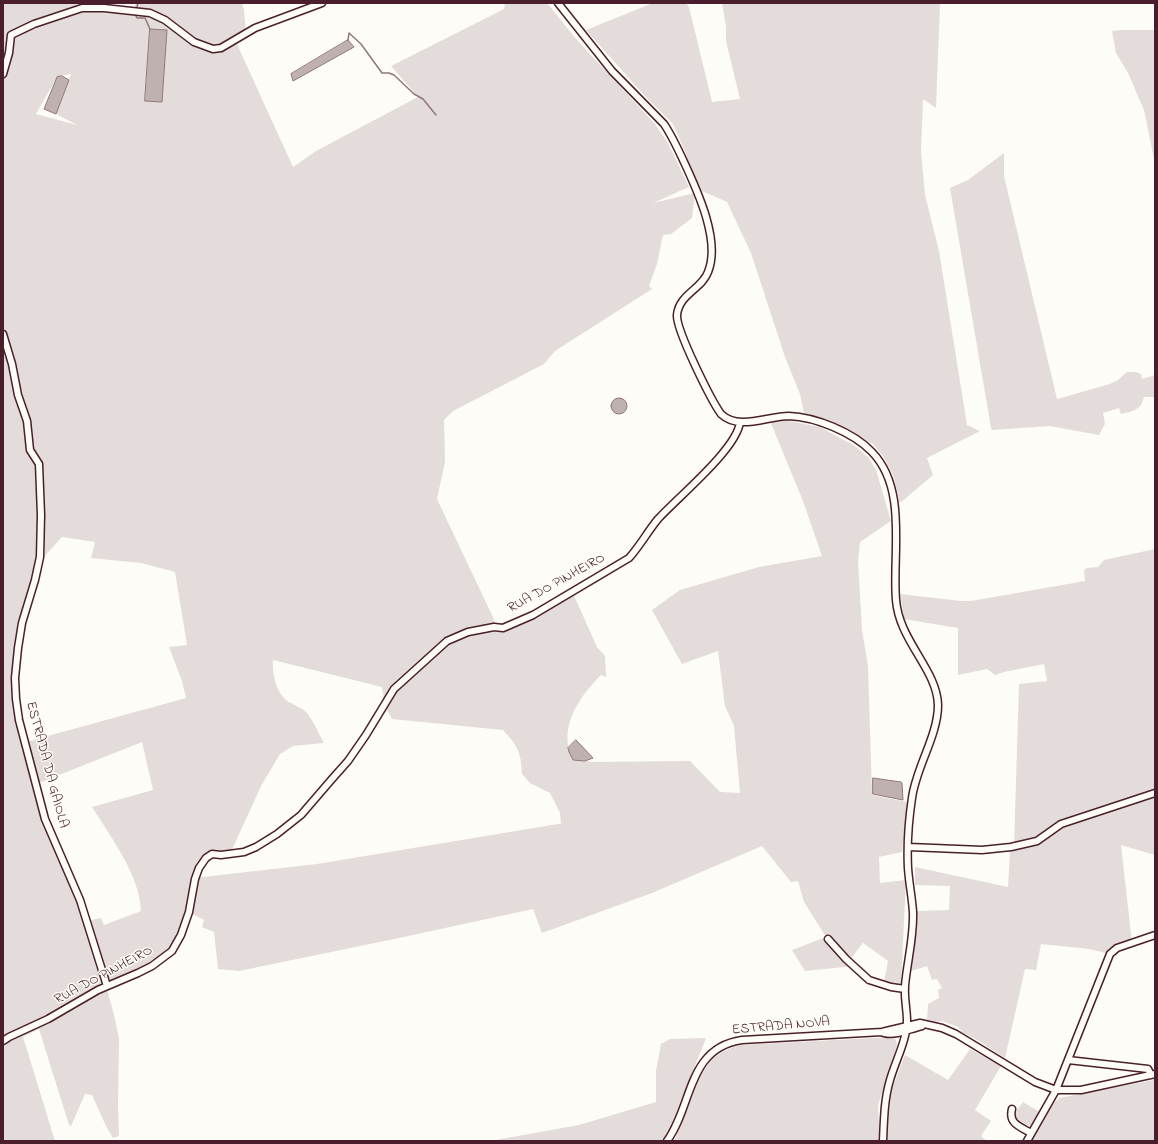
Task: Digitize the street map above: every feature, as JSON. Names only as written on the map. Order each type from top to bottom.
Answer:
[{"type":"street","points":[[3,74],[9,53],[11,34],[34,24],[82,8],[104,8],[150,13],[165,20],[194,42],[213,49],[221,48],[254,28],[322,3]]},
{"type":"street","points":[[558,3],[612,71],[664,124],[670,133],[704,208],[711,244],[709,271],[703,280],[681,302],[677,313],[678,323],[683,338],[721,414],[729,420],[740,422],[789,416],[803,418],[828,425],[848,434],[869,449],[877,458],[887,477],[893,498],[896,518],[896,599],[898,613],[905,633],[932,679],[938,704],[935,724],[913,788],[908,866],[912,921],[904,989],[906,1029],[885,1102],[883,1141]]},
{"type":"street","name":"ESTRADA DA GAIOLA","points":[[3,334],[12,364],[18,395],[27,421],[30,450],[39,464],[41,515],[40,557],[35,580],[22,623],[18,648],[15,678],[19,720],[45,819],[80,900],[88,930],[107,986]]},
{"type":"street","name":"RUA DO PINHEIRO","points":[[3,1041],[48,1020],[98,990],[152,966],[172,951],[181,935],[189,912],[195,879],[199,868],[206,858],[212,854],[221,856],[244,852],[256,847],[277,834],[301,815],[348,761],[394,689],[447,641],[468,632],[494,627],[503,628],[533,614],[628,558],[658,520],[727,449],[737,434],[740,422]]},
{"type":"street","points":[[909,847],[982,850],[1011,847],[1037,841],[1062,824],[1155,793]]},
{"type":"street","points":[[1027,1141],[1056,1090],[1110,954],[1117,948],[1155,935]]},
{"type":"street","points":[[828,939],[846,959],[869,980],[891,987],[904,989]]},
{"type":"street","name":"ESTRADA NOVA","points":[[667,1141],[678,1122],[695,1076],[708,1057],[722,1046],[735,1041],[882,1032],[892,1034],[906,1029],[927,1025],[942,1028],[956,1034],[1035,1082],[1056,1090]]},
{"type":"street","points":[[1068,1060],[1148,1069],[1153,1074]]},
{"type":"street","points":[[1056,1090],[1081,1090],[1153,1074]]},
{"type":"street","points":[[1012,1109],[1010,1115],[1013,1122],[1032,1133]]},
{"type":"shaded area","points":[[3,3],[113,3],[111,9],[133,11],[136,3],[242,3],[246,32],[236,42],[293,167],[316,151],[418,97],[391,66],[504,9],[505,3],[547,3],[577,40],[655,124],[668,143],[689,187],[653,203],[695,193],[692,218],[671,234],[663,235],[657,264],[649,286],[652,289],[555,351],[544,364],[453,411],[444,420],[445,462],[437,499],[499,630],[572,591],[597,647],[605,656],[606,677],[601,675],[585,693],[573,714],[569,725],[568,736],[569,748],[573,760],[594,762],[690,761],[720,792],[740,793],[734,726],[725,706],[718,651],[682,664],[652,610],[680,590],[759,567],[822,556],[803,501],[770,421],[789,421],[820,427],[855,446],[869,458],[876,470],[891,521],[860,542],[858,561],[862,630],[868,666],[872,795],[908,802],[902,852],[879,857],[880,883],[906,880],[901,983],[884,982],[888,961],[863,943],[849,961],[854,966],[805,971],[792,950],[826,937],[804,902],[798,881],[791,882],[762,846],[652,893],[542,933],[533,909],[239,971],[218,969],[214,932],[202,927],[204,920],[189,912],[181,935],[163,958],[106,985],[119,1039],[119,1135],[113,1138],[92,1095],[85,1094],[71,1126],[69,1125],[39,1029],[23,1037],[55,1141],[3,1141]],"holes":[[[71,74],[56,114],[77,125],[36,114],[57,77]],[[62,537],[95,542],[91,558],[141,563],[175,572],[187,645],[169,647],[182,681],[186,698],[26,742],[19,721],[15,678],[18,648],[43,558]],[[273,660],[382,687],[385,706],[392,719],[503,730],[518,750],[521,760],[522,774],[530,783],[550,793],[560,813],[561,823],[564,823],[317,864],[194,878],[212,854],[230,854],[261,786],[280,754],[293,746],[324,743],[313,722],[305,711],[289,702],[281,694],[274,677]],[[142,742],[153,790],[92,807],[123,856],[130,870],[139,897],[141,911],[104,925],[101,918],[86,921],[47,816],[39,783]]]},
{"type":"shaded area","points":[[653,3],[686,3],[689,7],[712,102],[740,99],[726,41],[726,27],[722,3],[940,3],[936,108],[923,99],[921,151],[925,195],[939,251],[967,425],[980,431],[927,458],[933,475],[900,503],[893,475],[883,456],[873,444],[841,427],[804,413],[800,394],[785,357],[751,253],[727,202],[702,191],[673,124],[643,94],[586,30]]},
{"type":"shaded area","points":[[150,29],[167,30],[162,102],[145,101]]},
{"type":"shaded area","points":[[1155,30],[1155,164],[1144,110],[1128,73],[1116,53],[1112,31]]},
{"type":"shaded area","points":[[348,40],[354,47],[293,81],[291,74]]},
{"type":"shaded area","points":[[62,76],[69,80],[56,114],[44,109],[57,77]]},
{"type":"shaded area","points":[[1004,153],[1004,176],[1057,399],[1110,384],[1118,380],[1127,372],[1136,372],[1141,374],[1142,379],[1155,375],[1155,397],[1144,397],[1141,405],[1130,412],[1121,414],[1119,408],[1103,413],[1105,424],[1099,435],[1050,426],[992,430],[991,428],[950,188],[968,180]]},
{"type":"shaded area","points":[[619,398],[625,400],[627,406],[625,412],[619,414],[613,412],[611,406],[613,400]]},
{"type":"shaded area","points":[[1155,549],[1155,855],[1121,845],[1132,943],[1110,954],[1089,949],[1041,944],[1036,970],[1025,969],[1005,1058],[974,1038],[963,1033],[958,1027],[942,1021],[935,1023],[927,1020],[928,1004],[939,998],[938,990],[942,988],[937,979],[932,980],[927,966],[911,971],[917,911],[949,910],[950,886],[915,885],[915,867],[1008,887],[1010,851],[1011,847],[1014,846],[1019,684],[1047,681],[1044,664],[995,675],[987,669],[958,675],[958,628],[904,619],[900,594],[971,601],[1085,581],[1084,570],[1087,568],[1098,567],[1104,560]]},
{"type":"shaded area","points":[[576,740],[593,758],[585,761],[573,760],[568,748]]},
{"type":"shaded area","points":[[873,778],[901,782],[903,800],[873,794]]},
{"type":"shaded area","points":[[892,1037],[896,1040],[897,1046],[878,1105],[880,1141],[674,1141],[696,1085],[702,1074],[708,1064],[715,1057],[727,1050],[740,1045]]},
{"type":"shaded area","points":[[706,1038],[670,1129],[661,1141],[490,1141],[579,1125],[656,1102],[656,1071],[661,1044],[670,1039]]},
{"type":"shaded area","points":[[970,1049],[1001,1066],[975,1110],[991,1121],[981,1136],[987,1141],[885,1141],[892,1089],[905,1055],[948,1080]]},
{"type":"shaded area","points":[[1154,1080],[1155,1141],[1030,1141],[1054,1103],[1059,1098]]},
{"type":"shaded area","points":[[1023,1102],[1040,1112],[1032,1126],[1021,1122],[1016,1116],[1017,1110]]},
{"type":"waterway","points":[[136,10],[138,3]]},
{"type":"waterway","points":[[135,14],[137,18],[145,18],[150,29]]},
{"type":"waterway","points":[[348,40],[349,33],[361,44],[382,73],[394,75],[414,94],[423,99],[436,115]]}]
